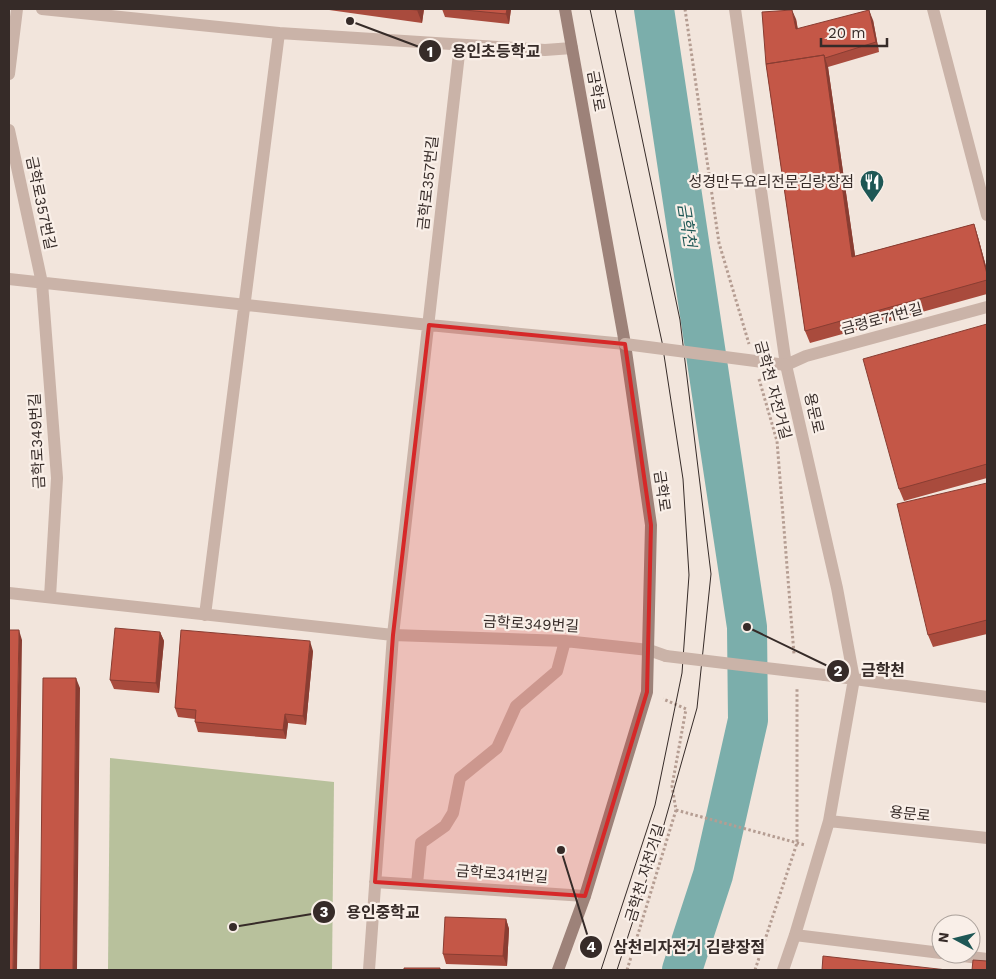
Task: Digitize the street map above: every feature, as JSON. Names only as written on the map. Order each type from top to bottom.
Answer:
[{"type":"main road","name":"금학로","points":[[558,970],[585,896],[647,692],[651,525],[625,344],[565,9]]},
{"type":"street","points":[[9,74],[17,9]]},
{"type":"street","points":[[42,9],[279,33],[545,50],[572,48]]},
{"type":"street","name":"용문로","points":[[735,9],[786,365],[837,588],[854,679],[829,821],[783,970]]},
{"type":"street","points":[[933,9],[987,215]]},
{"type":"street","points":[[205,615],[279,33]]},
{"type":"street","name":"금학로357번길","points":[[429,325],[460,45]]},
{"type":"street","name":"금학로357번길","points":[[9,130],[42,283]]},
{"type":"street","points":[[9,279],[429,325],[625,344],[786,365]]},
{"type":"street","name":"금학로349번길","points":[[42,283],[57,478],[50,598]]},
{"type":"street","name":"금령로71번길","points":[[786,365],[806,356],[987,307]]},
{"type":"street","points":[[369,970],[393,635],[429,325]]},
{"type":"street","name":"금학로349번길","points":[[9,593],[393,635],[564,641],[649,650],[666,656],[987,697]]},
{"type":"street","points":[[417,884],[421,843],[445,826],[452,813],[460,778],[497,748],[516,706],[557,671],[564,641]]},
{"type":"street","name":"용문로","points":[[829,821],[987,838]]},
{"type":"street","name":"금학로341번길","points":[[376,882],[585,896]]},
{"type":"street","points":[[795,935],[931,952]]},
{"type":"path","name":"금학천 자전거길","points":[[684,9],[720,243],[750,347]]},
{"type":"path","name":"금학천 자전거길","points":[[758,375],[777,442],[794,654]]},
{"type":"path","points":[[755,970],[797,843],[796,683]]},
{"type":"path","name":"금학천 자전거길","points":[[627,970],[676,810],[672,786],[686,709],[647,692]]},
{"type":"path","name":"금학천 자전거길","points":[[676,810],[797,843]]},
{"type":"highlighted area","points":[[429,325],[625,344],[651,525],[647,692],[585,896],[375,882],[393,635]]},
{"type":"green space","points":[[110,758],[334,782],[332,970],[108,970]]},
{"type":"building","points":[[454,9],[507,9],[506,14]]},
{"type":"building","points":[[792,10],[796,29],[869,10],[876,42],[825,58],[824,55],[766,64],[762,12]]},
{"type":"building","points":[[824,55],[852,257],[974,224],[987,280],[805,331],[766,64]]},
{"type":"building","points":[[987,324],[987,464],[899,489],[863,359]]},
{"type":"building","points":[[987,483],[987,620],[928,635],[897,504]]},
{"type":"building","points":[[115,628],[160,632],[156,683],[110,680]]},
{"type":"building","points":[[9,630],[19,630],[13,970],[9,970]]},
{"type":"building","points":[[181,630],[310,641],[303,716],[285,714],[283,730],[195,722],[196,710],[175,708]]},
{"type":"building","points":[[43,678],[76,678],[73,970],[40,970]]},
{"type":"building","points":[[445,917],[506,919],[503,956],[443,954]]},
{"type":"building","points":[[823,956],[947,970],[822,970]]},
{"type":"building","points":[[981,961],[987,961],[987,970],[972,970],[973,964],[981,964]]},
{"type":"building","points":[[404,968],[440,968],[440,970],[404,970]]},
{"type":"waterway","name":"금학천","points":[[654,9],[747,627],[748,720],[713,875],[682,970]]},
{"type":"tram line","points":[[590,9],[662,342],[683,479],[689,575],[682,673],[655,805],[601,970]]},
{"type":"tram line","points":[[615,9],[680,320],[711,574],[697,708],[661,835],[617,970]]},
{"type":"place","name":"용인초등학교","points":[[350,21]]},
{"type":"place","name":"성경만두요리전문김량장점","points":[[872,203]]},
{"type":"place","name":"금학천","points":[[747,627]]},
{"type":"place","name":"삼천리자전거 김량장점","points":[[561,850]]},
{"type":"place","name":"용인중학교","points":[[233,927]]}]
